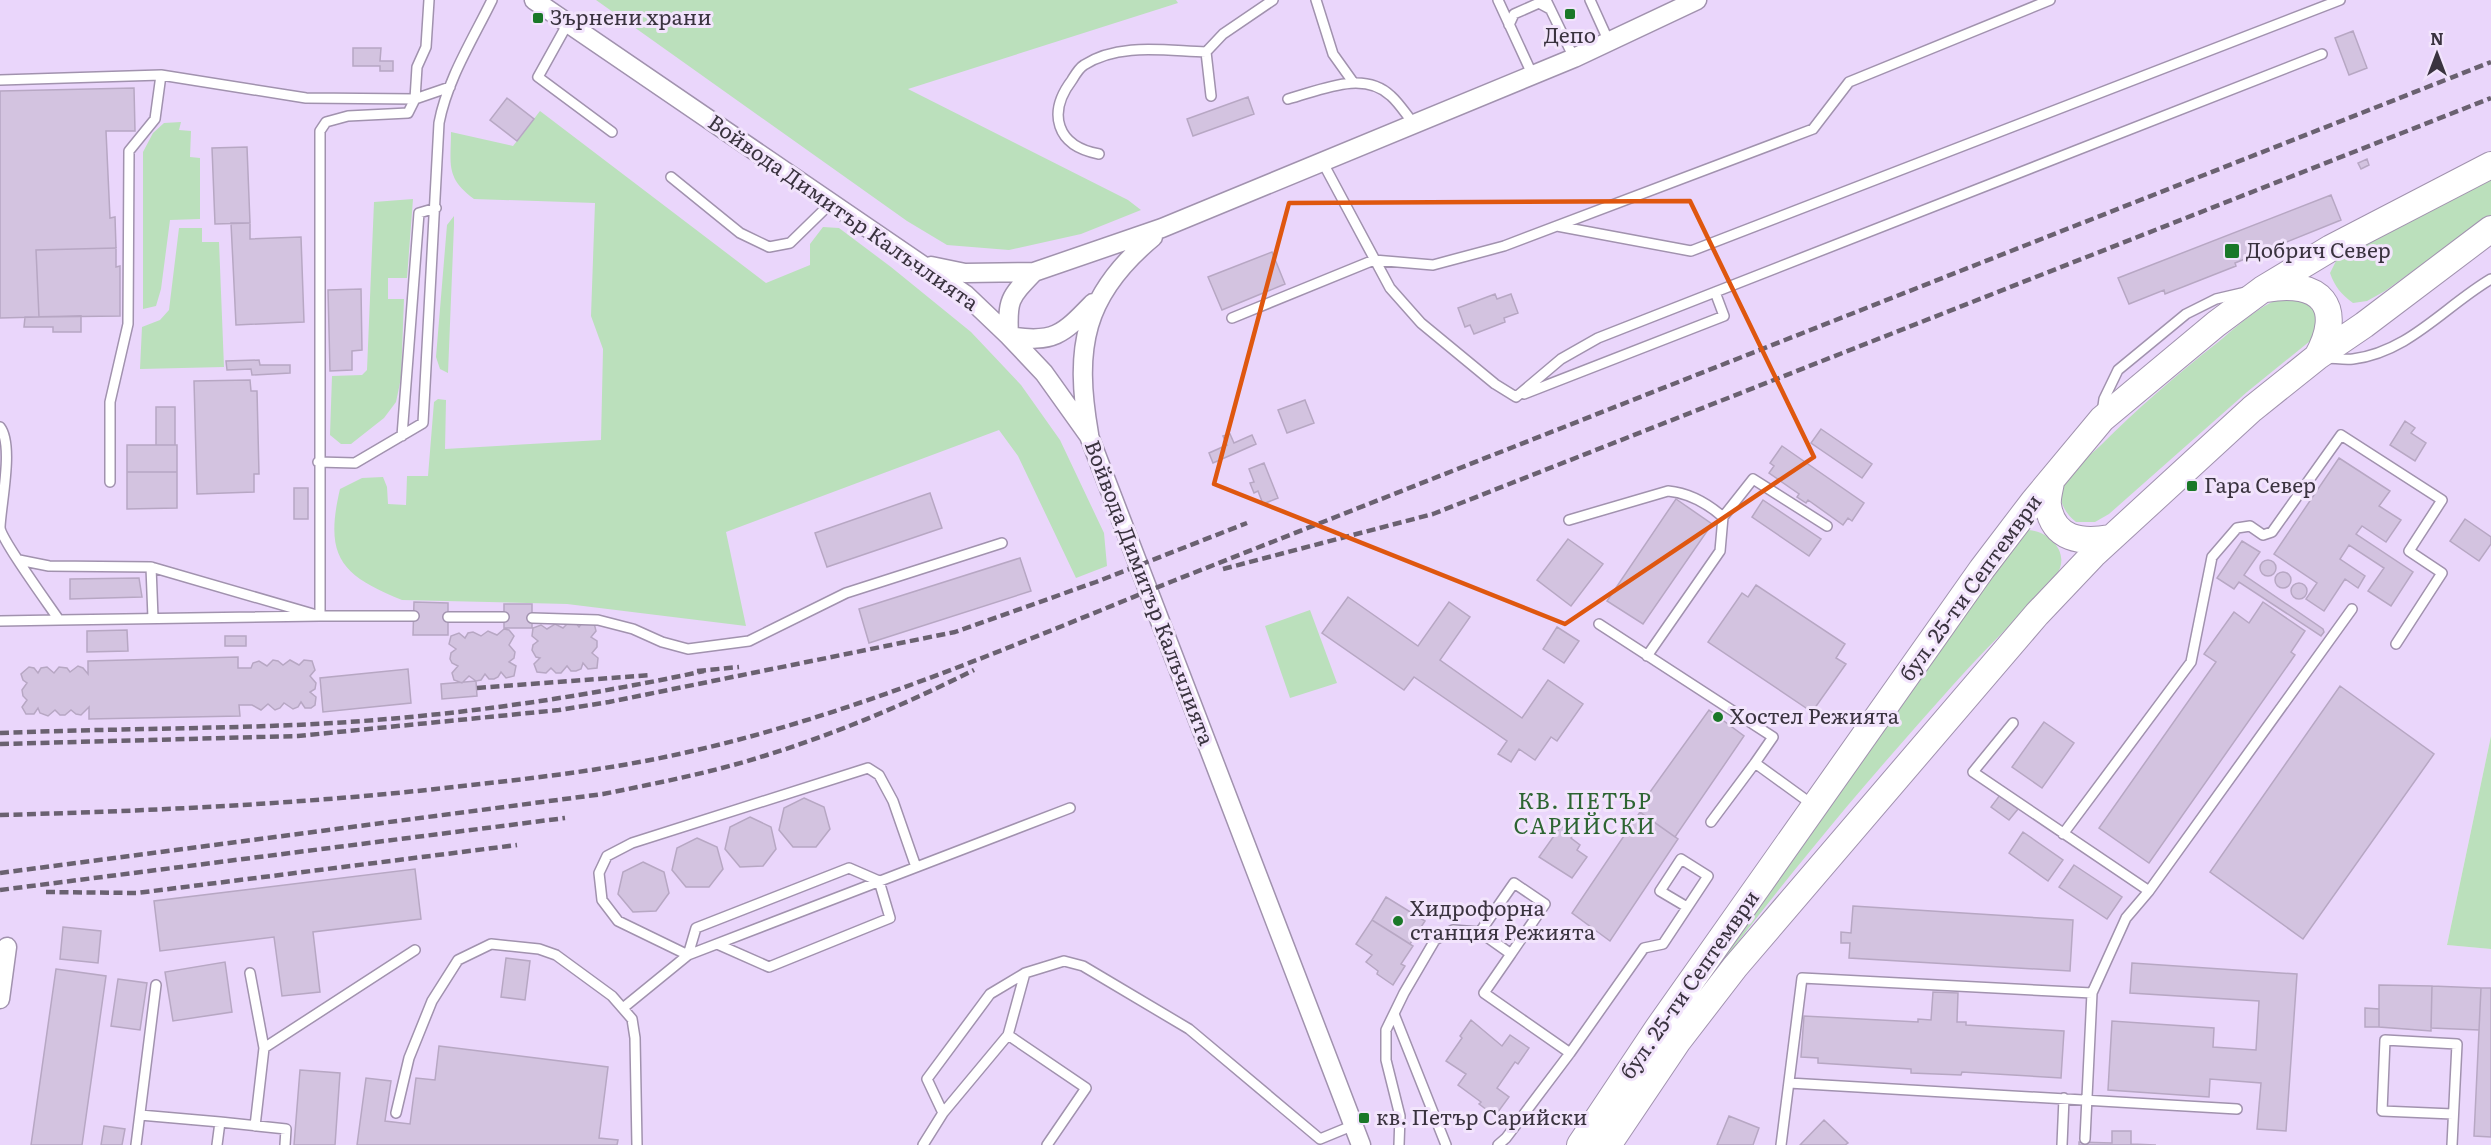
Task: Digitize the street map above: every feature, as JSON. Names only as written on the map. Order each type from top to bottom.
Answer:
[{"type":"main road","name":"бул. 25-ти Септември","points":[[1580,1145],[1658,1028],[1982,569],[2102,419],[2216,324],[2263,289],[2331,248],[2491,165]]},
{"type":"main road","name":"бул. 25-ти Септември","points":[[1608,1145],[1678,1041],[1735,967],[2037,614],[2110,538],[2252,409],[2317,357],[2364,325],[2491,229]]},
{"type":"main road","points":[[2263,289],[2296,286],[2316,293],[2327,308],[2330,324],[2326,340],[2317,357]]},
{"type":"main road","points":[[2051,482],[2048,505],[2054,522],[2062,533],[2075,540],[2092,541],[2110,538]]},
{"type":"street","name":"Войвода Димитър Калъчлията","points":[[534,0],[966,295],[1044,373],[1089,436],[1361,1145]]},
{"type":"street","points":[[920,264],[965,273],[1034,272],[1162,228],[1323,163],[1574,58],[1609,42],[1673,5],[1697,0]]},
{"type":"street","points":[[1034,272],[1013,293],[1008,309],[1009,336],[1034,340],[1068,329],[1099,297],[1133,252],[1162,228]]},
{"type":"street","points":[[1089,436],[1083,396],[1082,365],[1086,329],[1099,297]]},
{"type":"street","points":[[0,999],[7,947]]},
{"type":"lane","points":[[320,616],[318,462],[320,130],[326,122],[348,116],[408,113],[415,99],[417,68],[426,47],[429,0]]},
{"type":"lane","points":[[318,462],[356,463],[423,423],[439,123],[450,87],[492,0]]},
{"type":"lane","points":[[1099,154],[1084,151],[1061,133],[1057,120],[1064,90],[1082,66],[1106,56],[1137,49],[1206,52],[1223,34],[1274,0]]},
{"type":"lane","points":[[1316,0],[1333,54],[1353,82]]},
{"type":"lane","points":[[1498,0],[1533,76]]},
{"type":"lane","points":[[1590,0],[1609,42]]},
{"type":"lane","points":[[1232,318],[1374,260],[1432,265],[1504,246],[1813,129],[1849,82],[2050,0]]},
{"type":"lane","points":[[1556,226],[1691,251],[2340,0]]},
{"type":"lane","points":[[1509,25],[1514,14],[1539,3],[1548,4],[1574,58]]},
{"type":"lane","points":[[567,23],[538,76],[612,132]]},
{"type":"lane","points":[[1206,52],[1211,96]]},
{"type":"lane","points":[[1516,397],[1561,359],[1598,338],[2322,54]]},
{"type":"lane","points":[[110,482],[110,402],[128,324],[129,151],[155,119],[161,75]]},
{"type":"lane","points":[[0,80],[161,75],[306,98],[415,99],[450,87]]},
{"type":"lane","points":[[1288,99],[1353,82],[1378,87],[1391,95],[1415,125]]},
{"type":"lane","points":[[1323,163],[1390,288],[1420,323],[1495,384],[1516,397]]},
{"type":"lane","points":[[671,177],[740,232],[769,247],[790,243],[831,203]]},
{"type":"lane","points":[[402,436],[419,213],[436,208]]},
{"type":"lane","points":[[2317,357],[2352,360],[2387,351],[2427,327],[2491,279]]},
{"type":"lane","points":[[1516,397],[1724,316],[1715,292]]},
{"type":"lane","points":[[0,427],[3,431],[6,450],[0,531],[58,620]]},
{"type":"lane","points":[[2063,834],[2190,662],[2212,557],[2233,531],[2241,526],[2250,526],[2263,535],[2272,532],[2341,435],[2442,500],[2409,551],[2442,573],[2396,644]]},
{"type":"lane","points":[[1647,656],[1720,551],[1723,517],[1753,479],[1827,526]]},
{"type":"lane","points":[[1569,520],[1668,491],[1683,493],[1701,501],[1723,517]]},
{"type":"lane","points":[[532,618],[598,620],[633,629],[662,642],[688,650],[749,641],[846,593],[1002,543]]},
{"type":"lane","points":[[19,560],[49,566],[151,567],[320,616]]},
{"type":"lane","points":[[151,567],[153,618]]},
{"type":"lane","points":[[2085,1139],[2092,993],[2126,918],[2149,891],[2352,609]]},
{"type":"lane","points":[[0,621],[414,616]]},
{"type":"lane","points":[[448,617],[504,617]]},
{"type":"lane","points":[[1599,624],[1773,737],[1711,822]]},
{"type":"lane","points":[[2013,723],[1973,772],[2149,891]]},
{"type":"lane","points":[[1755,763],[1815,807]]},
{"type":"lane","points":[[688,955],[618,921],[602,900],[600,873],[608,856],[632,843],[868,768],[879,775],[893,801],[916,867]]},
{"type":"lane","points":[[623,1008],[688,955],[1070,808]]},
{"type":"lane","points":[[1498,1145],[1506,1138],[1570,1053],[1644,948],[1663,944],[1687,908],[1708,876],[1681,859],[1660,891],[1687,908]]},
{"type":"lane","points":[[688,955],[696,928],[838,872],[849,868],[879,881]]},
{"type":"lane","points":[[717,944],[769,967],[890,918],[879,881]]},
{"type":"lane","points":[[1480,932],[1514,883],[1545,904],[1485,993],[1570,1053]]},
{"type":"lane","points":[[1399,1145],[1400,1116],[1386,1060],[1386,1030],[1435,940],[1453,930],[1480,932],[1511,954]]},
{"type":"lane","points":[[396,1113],[408,1058],[432,1001],[458,960],[491,944],[539,949],[556,955],[612,996],[632,1019],[635,1038],[637,1145]]},
{"type":"lane","points":[[264,1048],[415,950]]},
{"type":"lane","points":[[943,1113],[927,1079],[990,994],[1025,973],[1064,962],[1083,966],[1189,1029],[1316,1142],[1354,1125]]},
{"type":"lane","points":[[250,973],[264,1048],[255,1126]]},
{"type":"lane","points":[[923,1145],[943,1113],[1008,1035],[1025,973]]},
{"type":"lane","points":[[1780,1145],[1802,978],[2092,993]]},
{"type":"lane","points":[[136,1145],[156,985]]},
{"type":"lane","points":[[1394,1014],[1446,1145]]},
{"type":"lane","points":[[1008,1035],[1086,1088],[1047,1145]]},
{"type":"lane","points":[[2451,1145],[2453,1114],[2457,1044],[2385,1040],[2382,1111],[2453,1114]]},
{"type":"lane","points":[[1789,1083],[2237,1109]]},
{"type":"lane","points":[[2061,1145],[2064,1098]]},
{"type":"lane","points":[[140,1115],[286,1129],[285,1145]]},
{"type":"lane","points":[[217,1145],[220,1122]]},
{"type":"highlighted area","points":[[1690,201],[1814,457],[1565,624],[1214,484],[1289,203]]},
{"type":"shaded area","points":[[0,0],[2491,0],[2491,736],[2447,945],[2491,949],[2491,1145],[0,1145]]},
{"type":"green space","points":[[596,0],[1176,0],[1178,3],[908,89],[1128,200],[1141,210],[1081,234],[1009,250],[947,245],[907,221]]},
{"type":"green space","points":[[540,111],[766,283],[810,265],[810,244],[823,227],[839,228],[891,267],[971,332],[1021,385],[1060,440],[1104,533],[1107,566],[1076,578],[1018,456],[999,430],[726,532],[746,626],[567,604],[402,600],[364,582],[351,572],[342,561],[334,532],[340,489],[362,478],[383,477],[387,487],[388,504],[406,505],[407,476],[428,476],[434,402],[438,399],[446,400],[445,449],[601,440],[603,349],[591,316],[595,203],[474,199],[458,184],[452,170],[451,132],[513,146]]},
{"type":"green space","points":[[181,122],[179,130],[191,131],[190,157],[200,158],[200,219],[170,220],[161,289],[156,306],[143,309],[143,152],[153,133],[164,123]]},
{"type":"green space","points":[[2491,175],[2491,215],[2385,291],[2367,301],[2353,303],[2339,290],[2330,273],[2337,259]]},
{"type":"green space","points":[[413,199],[407,278],[388,278],[388,299],[404,299],[401,378],[396,402],[384,418],[351,444],[341,444],[330,435],[332,376],[362,375],[367,370],[374,202]]},
{"type":"green space","points":[[454,216],[448,373],[440,369],[436,357],[447,225]]},
{"type":"green space","points":[[179,228],[202,228],[202,242],[219,242],[224,367],[140,369],[142,327],[160,320],[169,310]]},
{"type":"green space","points":[[2294,296],[2318,310],[2315,337],[2247,392],[2109,514],[2095,522],[2076,522],[2072,519],[2061,497],[2063,487],[2070,475],[2157,393],[2243,321],[2275,301]]},
{"type":"green space","points":[[2027,530],[2041,533],[2058,547],[2060,568],[2053,580],[1961,676],[1863,787],[1685,1010],[2018,535]]},
{"type":"green space","points":[[1310,610],[1337,683],[1290,698],[1265,626]]},
{"type":"green space","points":[[2491,736],[2491,949],[2447,945]]},
{"type":"building","points":[[2353,31],[2367,68],[2349,75],[2335,38]]},
{"type":"building","points":[[353,48],[381,48],[380,61],[393,61],[393,71],[380,71],[380,66],[353,66]]},
{"type":"building","points":[[134,88],[135,131],[106,131],[110,218],[115,217],[116,248],[36,250],[39,317],[0,318],[0,91]]},
{"type":"building","points":[[1248,97],[1254,114],[1193,136],[1187,119]]},
{"type":"building","points":[[507,98],[534,119],[517,141],[490,120]]},
{"type":"building","points":[[247,147],[250,223],[215,224],[212,148]]},
{"type":"building","points":[[2367,159],[2369,165],[2361,169],[2358,163]]},
{"type":"building","points":[[2331,195],[2341,220],[2235,263],[2236,266],[2165,294],[2164,290],[2129,304],[2118,278]]},
{"type":"building","points":[[231,223],[250,223],[250,239],[301,237],[304,322],[236,325]]},
{"type":"building","points":[[116,248],[116,267],[120,266],[120,316],[39,317],[36,250]]},
{"type":"building","points":[[1272,252],[1285,284],[1222,310],[1208,277]]},
{"type":"building","points":[[361,289],[362,350],[352,351],[352,370],[330,371],[328,290]]},
{"type":"building","points":[[1495,294],[1497,299],[1511,294],[1518,313],[1504,318],[1505,322],[1474,334],[1470,325],[1465,327],[1458,308]]},
{"type":"building","points":[[81,316],[81,332],[53,332],[53,327],[24,327],[25,317]]},
{"type":"building","points":[[259,360],[260,365],[290,365],[290,373],[252,375],[251,369],[227,370],[226,361]]},
{"type":"building","points":[[250,380],[251,391],[257,391],[259,474],[254,474],[254,492],[197,494],[194,381]]},
{"type":"building","points":[[1305,400],[1314,423],[1287,433],[1278,410]]},
{"type":"building","points":[[156,407],[175,407],[175,445],[156,445]]},
{"type":"building","points":[[2405,421],[2415,428],[2411,433],[2426,443],[2415,461],[2390,445]]},
{"type":"building","points":[[1821,429],[1872,464],[1862,478],[1811,443]]},
{"type":"building","points":[[1230,434],[1234,443],[1252,435],[1256,444],[1213,463],[1209,453],[1227,445],[1223,436]]},
{"type":"building","points":[[127,445],[177,445],[177,472],[127,472]]},
{"type":"building","points":[[1782,446],[1864,503],[1852,521],[1848,518],[1843,525],[1808,500],[1806,503],[1797,497],[1799,494],[1769,473],[1774,466],[1770,463]]},
{"type":"building","points":[[2339,458],[2390,491],[2379,506],[2401,520],[2386,542],[2362,526],[2356,534],[2413,572],[2391,606],[2368,591],[2384,568],[2349,545],[2340,559],[2365,576],[2358,588],[2345,579],[2324,611],[2306,599],[2317,583],[2274,554]]},
{"type":"building","points":[[1264,463],[1278,498],[1263,504],[1258,491],[1254,493],[1250,483],[1254,482],[1249,469]]},
{"type":"building","points":[[127,472],[177,472],[177,508],[127,509]]},
{"type":"building","points":[[294,488],[308,488],[308,519],[294,519]]},
{"type":"building","points":[[930,493],[942,528],[827,567],[815,533]]},
{"type":"building","points":[[1676,499],[1712,524],[1643,624],[1607,601]]},
{"type":"building","points":[[1763,500],[1821,539],[1809,556],[1752,517]]},
{"type":"building","points":[[2465,519],[2491,537],[2491,544],[2479,561],[2450,541]]},
{"type":"building","points":[[1568,539],[1603,564],[1571,606],[1537,580]]},
{"type":"building","points":[[2242,541],[2260,552],[2244,575],[2323,629],[2321,636],[2239,582],[2234,589],[2217,578]]},
{"type":"building","points":[[1020,558],[1031,591],[869,643],[859,609]]},
{"type":"building","points":[[2268,560],[2276,568],[2268,576],[2260,568]]},
{"type":"building","points":[[2283,572],[2291,580],[2283,588],[2275,580]]},
{"type":"building","points":[[139,578],[142,597],[70,599],[70,579]]},
{"type":"building","points":[[2299,583],[2307,591],[2299,599],[2291,591]]},
{"type":"building","points":[[1756,585],[1845,644],[1836,658],[1846,664],[1812,712],[1708,642],[1742,593],[1748,597]]},
{"type":"building","points":[[1348,597],[1418,646],[1449,602],[1470,617],[1440,660],[1522,718],[1548,680],[1583,704],[1557,741],[1551,737],[1535,760],[1519,749],[1511,762],[1498,754],[1507,741],[1414,677],[1404,690],[1322,633]]},
{"type":"building","points":[[414,602],[448,603],[448,635],[413,635]]},
{"type":"building","points":[[2263,602],[2305,631],[2291,652],[2295,655],[2149,863],[2099,828],[2216,662],[2204,654],[2234,612],[2249,623]]},
{"type":"building","points":[[504,604],[532,604],[532,628],[504,628]]},
{"type":"building","points":[[568,623],[576,623],[579,627],[582,623],[594,623],[596,631],[591,637],[597,641],[597,647],[592,653],[598,658],[597,668],[588,669],[583,663],[581,669],[576,671],[571,671],[567,666],[561,673],[556,673],[551,668],[546,673],[537,672],[534,664],[540,658],[536,657],[532,650],[533,645],[538,641],[532,636],[533,628],[541,625],[547,629],[555,624],[563,628]]},
{"type":"building","points":[[1557,627],[1579,641],[1564,663],[1543,649]]},
{"type":"building","points":[[504,629],[509,630],[514,636],[509,645],[515,652],[514,658],[509,662],[516,666],[514,676],[506,678],[501,672],[494,679],[489,679],[485,674],[481,680],[476,681],[469,676],[462,683],[454,680],[452,673],[458,666],[450,659],[451,653],[456,649],[449,644],[451,636],[459,633],[465,638],[468,633],[473,632],[481,636],[488,631],[497,635]]},
{"type":"building","points":[[127,630],[128,651],[87,652],[87,631]]},
{"type":"building","points":[[225,636],[246,636],[246,646],[225,646]]},
{"type":"building","points":[[238,657],[238,668],[251,668],[253,663],[259,661],[267,666],[273,660],[283,665],[290,660],[299,665],[304,660],[312,661],[315,670],[310,676],[316,683],[315,689],[310,692],[316,697],[315,705],[305,708],[301,702],[293,709],[284,703],[275,710],[268,704],[261,710],[252,705],[239,705],[240,716],[89,719],[89,707],[81,715],[71,710],[65,715],[60,715],[55,710],[48,716],[40,713],[38,708],[34,714],[26,714],[22,707],[27,700],[22,690],[27,683],[21,674],[29,667],[34,668],[38,673],[41,668],[47,667],[54,673],[59,667],[67,668],[70,672],[78,666],[88,674],[88,661]]},
{"type":"building","points":[[408,669],[411,703],[323,712],[320,678]]},
{"type":"building","points":[[476,681],[477,696],[442,699],[441,684]]},
{"type":"building","points":[[2340,686],[2434,754],[2303,939],[2210,872]]},
{"type":"building","points":[[1709,710],[1744,736],[1675,837],[1637,810]]},
{"type":"building","points":[[2044,722],[2074,743],[2042,788],[2012,767]]},
{"type":"building","points":[[2000,795],[2018,809],[2009,820],[1991,807]]},
{"type":"building","points":[[804,798],[824,807],[830,829],[816,847],[793,847],[779,830],[784,808]]},
{"type":"building","points":[[1640,812],[1678,839],[1610,941],[1572,913]]},
{"type":"building","points":[[750,817],[771,827],[776,849],[763,866],[740,867],[725,849],[730,827]]},
{"type":"building","points":[[1561,826],[1574,834],[1571,838],[1580,845],[1577,850],[1587,857],[1572,878],[1539,857]]},
{"type":"building","points":[[2023,832],[2063,860],[2048,881],[2009,853]]},
{"type":"building","points":[[697,838],[717,847],[723,869],[709,887],[686,887],[672,870],[677,848]]},
{"type":"building","points":[[643,862],[664,872],[669,893],[656,911],[633,912],[618,894],[623,872]]},
{"type":"building","points":[[2074,865],[2122,897],[2107,919],[2059,887]]},
{"type":"building","points":[[415,869],[421,919],[313,932],[320,992],[282,996],[274,937],[160,951],[154,901]]},
{"type":"building","name":"Хидрофорна станция Режията","points":[[1386,897],[1425,921],[1410,944],[1372,920]]},
{"type":"building","points":[[1853,906],[2073,920],[2070,971],[1849,958],[1850,943],[1841,943],[1841,932],[1851,933]]},
{"type":"building","points":[[1372,920],[1413,946],[1401,964],[1405,966],[1393,985],[1377,974],[1378,971],[1366,962],[1372,955],[1356,944]]},
{"type":"building","points":[[63,927],[101,931],[98,963],[60,959]]},
{"type":"building","points":[[506,958],[530,961],[525,1000],[501,997]]},
{"type":"building","points":[[225,962],[232,1012],[173,1021],[165,972]]},
{"type":"building","points":[[2132,963],[2297,974],[2286,1131],[2257,1129],[2261,1083],[2210,1079],[2209,1097],[2108,1090],[2112,1021],[2214,1028],[2213,1047],[2256,1050],[2259,1001],[2130,993]]},
{"type":"building","points":[[56,969],[106,976],[82,1145],[31,1145]]},
{"type":"building","points":[[118,979],[147,983],[140,1030],[111,1026]]},
{"type":"building","points":[[2379,985],[2432,986],[2431,1031],[2379,1027]]},
{"type":"building","points":[[2432,986],[2481,988],[2479,1030],[2431,1028]]},
{"type":"building","points":[[2481,988],[2491,988],[2491,1137],[2474,1136]]},
{"type":"building","points":[[1933,992],[1958,993],[1957,1022],[1966,1022],[1966,1025],[2064,1031],[2061,1078],[1962,1072],[1961,1075],[1911,1073],[1911,1069],[1818,1063],[1818,1058],[1801,1057],[1804,1016],[1918,1022],[1918,1019],[1931,1020]]},
{"type":"building","points":[[2365,1008],[2379,1009],[2379,1027],[2365,1027]]},
{"type":"building","points":[[1471,1020],[1502,1046],[1510,1035],[1529,1048],[1518,1064],[1515,1062],[1497,1088],[1509,1097],[1495,1116],[1458,1085],[1466,1074],[1446,1061]]},
{"type":"building","points":[[439,1046],[608,1067],[599,1138],[618,1140],[617,1145],[357,1145],[366,1078],[391,1081],[385,1121],[410,1124],[416,1078],[435,1080]]},
{"type":"building","points":[[300,1070],[340,1073],[335,1145],[294,1145]]},
{"type":"building","points":[[1729,1116],[1759,1128],[1753,1145],[1717,1145]]},
{"type":"building","points":[[1824,1120],[1848,1143],[1845,1145],[1800,1145]]},
{"type":"building","points":[[104,1126],[125,1129],[122,1145],[101,1145]]},
{"type":"building","points":[[2112,1131],[2131,1131],[2131,1144],[2156,1145],[2079,1145],[2079,1142],[2112,1143]]},
{"type":"railway","points":[[0,815],[284,802],[508,781],[670,756],[735,741],[799,722],[863,702],[988,656],[2491,62]]},
{"type":"railway","points":[[1223,569],[1433,514],[2491,98]]},
{"type":"railway","points":[[0,744],[298,736],[559,710],[609,702],[955,632],[1096,582],[1247,523]]},
{"type":"railway","points":[[697,671],[739,667]]},
{"type":"railway","points":[[0,873],[603,794],[644,786],[727,767],[820,737],[872,717],[974,670]]},
{"type":"railway","points":[[0,733],[295,725],[398,718],[501,707],[603,691],[704,671]]},
{"type":"railway","points":[[477,688],[652,675]]},
{"type":"railway","points":[[0,890],[565,818]]},
{"type":"railway","points":[[46,892],[137,893],[517,845]]},
{"type":"place","name":"Депо","points":[[1570,14]]},
{"type":"place","name":"Зърнени храни","points":[[538,18]]},
{"type":"place","name":"Добрич Север","points":[[2232,251]]},
{"type":"place","name":"Гара Север","points":[[2192,486]]},
{"type":"place","name":"Хостел Режията","points":[[1718,717]]},
{"type":"place","name":"Хидрофорна станция Режията","points":[[1398,921]]},
{"type":"place","name":"кв. Петър Сарийски","points":[[1364,1118]]},
{"type":"district","name":"КВ. ПЕТЪР САРИЙСКИ","points":[[1585,814]]}]
